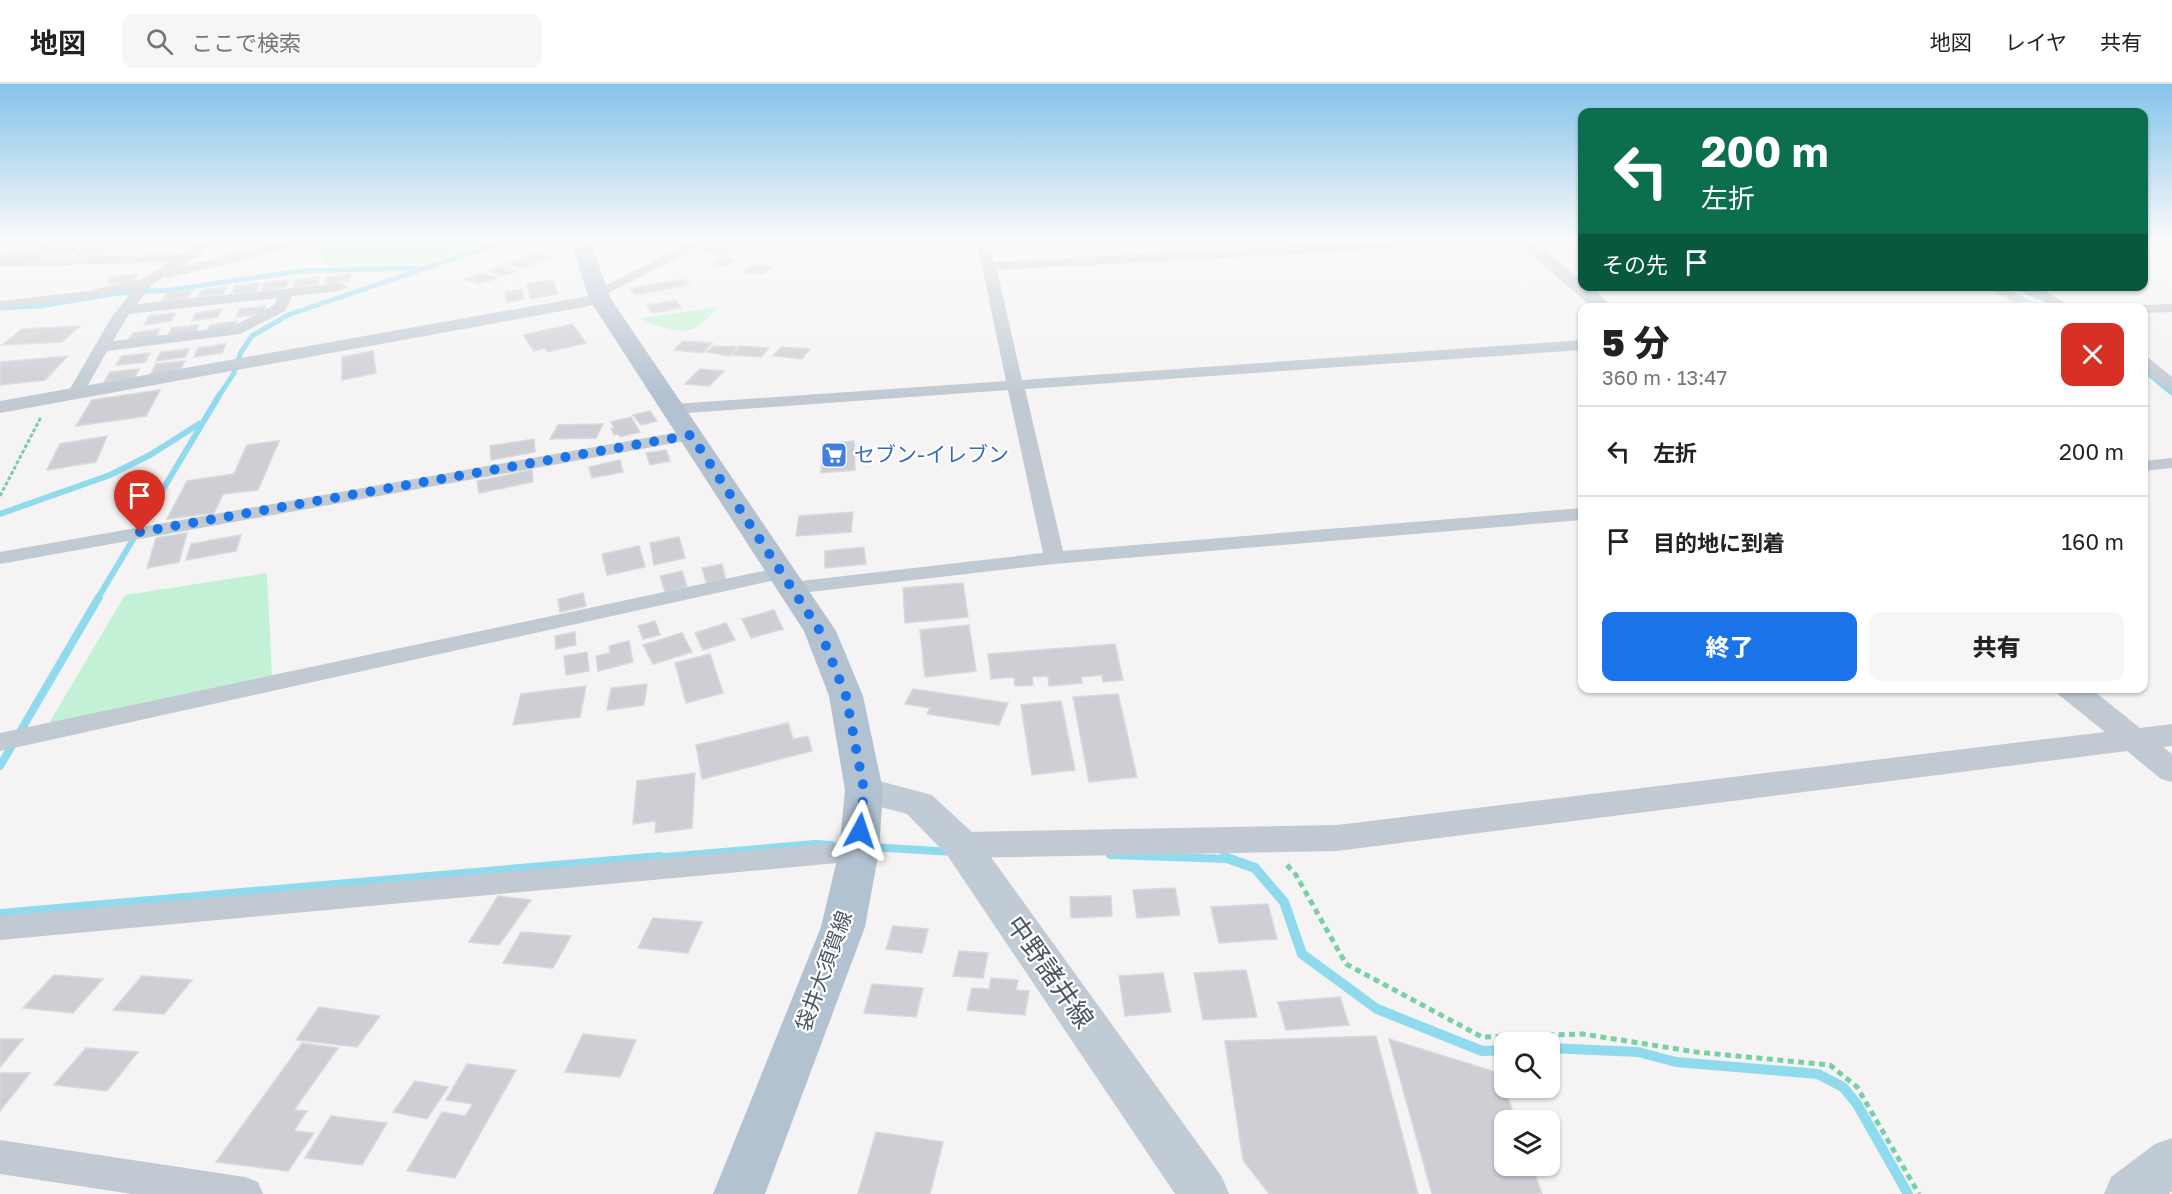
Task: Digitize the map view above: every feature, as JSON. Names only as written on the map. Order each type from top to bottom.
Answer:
[{"type":"main road","name":"袋井大須賀線","points":[[596,290],[820,631],[846,696],[864,790],[859,851],[843,927],[740,1194]]},
{"type":"main road","name":"中野諸井線","points":[[864,790],[919,804],[961,845],[1204,1194]]},
{"type":"street","points":[[0,305],[88,295],[109,290]]},
{"type":"street","points":[[75,394],[124,310],[141,290]]},
{"type":"street","points":[[124,310],[315,290]]},
{"type":"street","points":[[0,407],[599,296],[611,290]]},
{"type":"street","points":[[994,290],[1054,558]]},
{"type":"street","points":[[1584,291],[1599,303]]},
{"type":"street","points":[[2034,291],[2057,303]]},
{"type":"street","points":[[101,347],[235,331],[280,308],[286,293]]},
{"type":"street","points":[[2148,309],[2172,308]]},
{"type":"street","points":[[0,558],[154,530],[682,422],[1015,385],[1578,345]]},
{"type":"street","points":[[2148,365],[2172,385]]},
{"type":"street","points":[[2148,466],[2172,464]]},
{"type":"street","points":[[0,742],[787,580],[1578,514]]},
{"type":"street","points":[[2076,693],[2172,771]]},
{"type":"street","points":[[961,845],[1336,838],[2172,735]]},
{"type":"street","points":[[0,928],[859,851]]},
{"type":"street","points":[[0,1157],[245,1194]]},
{"type":"path","points":[[0,496],[51,398]]},
{"type":"path","points":[[1266,839],[1296,875],[1346,964],[1482,1037],[1583,1034],[1696,1052],[1830,1065],[1857,1087],[1919,1194]]},
{"type":"green space","points":[[719,307],[700,324],[687,330],[666,328],[641,318]]},
{"type":"green space","points":[[267,573],[272,676],[48,725],[125,595]]},
{"type":"building","points":[[193,290],[188,298],[162,301],[167,293]]},
{"type":"building","points":[[202,290],[225,290],[223,294],[197,297]]},
{"type":"building","points":[[233,290],[257,290],[256,291],[231,294]]},
{"type":"building","points":[[522,290],[524,299],[507,302],[505,292]]},
{"type":"building","points":[[528,290],[556,290],[558,294],[531,299]]},
{"type":"building","points":[[631,290],[663,290],[635,295]]},
{"type":"building","points":[[1993,291],[2011,291],[2030,301],[2014,302]]},
{"type":"building","points":[[676,300],[681,308],[652,313],[647,305]]},
{"type":"building","points":[[266,306],[263,314],[236,317],[240,309]]},
{"type":"building","points":[[222,309],[218,317],[191,321],[196,313]]},
{"type":"building","points":[[176,313],[171,321],[144,325],[149,316]]},
{"type":"building","points":[[237,321],[233,330],[206,333],[210,325]]},
{"type":"building","points":[[572,324],[586,343],[548,352],[545,348],[534,351],[523,335]]},
{"type":"building","points":[[199,325],[195,333],[167,337],[172,328]]},
{"type":"building","points":[[80,326],[62,342],[2,345],[22,329]]},
{"type":"building","points":[[160,329],[155,338],[127,341],[133,333]]},
{"type":"building","points":[[683,341],[712,343],[703,353],[674,350]]},
{"type":"building","points":[[226,344],[222,353],[194,357],[198,348]]},
{"type":"building","points":[[713,346],[737,347],[729,356],[707,352]]},
{"type":"building","points":[[740,346],[769,348],[761,357],[732,355]]},
{"type":"building","points":[[781,347],[810,349],[802,359],[773,356]]},
{"type":"building","points":[[189,349],[185,357],[156,361],[161,352]]},
{"type":"building","points":[[373,351],[376,373],[342,380],[342,357]]},
{"type":"building","points":[[150,353],[145,362],[116,365],[122,356]]},
{"type":"building","points":[[68,356],[45,380],[0,385],[0,362]]},
{"type":"building","points":[[185,361],[180,370],[151,374],[156,364]]},
{"type":"building","points":[[139,369],[134,378],[104,382],[110,372]]},
{"type":"building","points":[[700,369],[724,371],[709,386],[685,384]]},
{"type":"building","points":[[160,390],[146,416],[76,426],[92,400]]},
{"type":"building","points":[[650,411],[657,421],[641,425],[633,415]]},
{"type":"building","points":[[631,417],[640,432],[620,437],[618,434],[614,435],[611,422]]},
{"type":"building","points":[[603,424],[596,438],[550,439],[558,425]]},
{"type":"building","points":[[107,436],[96,462],[47,470],[60,444]]},
{"type":"building","points":[[534,439],[535,452],[491,460],[490,446]]},
{"type":"building","points":[[279,441],[258,490],[223,494],[214,513],[167,519],[187,481],[234,474],[247,445]]},
{"type":"building","points":[[854,441],[855,470],[821,473],[822,444]]},
{"type":"building","points":[[666,450],[670,461],[650,465],[646,453]]},
{"type":"building","points":[[620,460],[623,472],[592,478],[589,467]]},
{"type":"building","points":[[532,470],[533,482],[479,493],[477,481]]},
{"type":"building","points":[[853,512],[851,532],[796,536],[799,516]]},
{"type":"building","points":[[187,533],[179,562],[147,568],[156,538]]},
{"type":"building","points":[[241,535],[236,551],[186,560],[191,544]]},
{"type":"building","points":[[679,537],[685,558],[654,565],[650,543]]},
{"type":"building","points":[[639,546],[645,567],[607,575],[602,554]]},
{"type":"building","points":[[864,547],[866,564],[825,568],[825,551]]},
{"type":"building","points":[[722,564],[726,581],[707,585],[702,568]]},
{"type":"building","points":[[682,571],[687,587],[665,592],[660,576]]},
{"type":"building","points":[[963,583],[968,617],[905,623],[903,588]]},
{"type":"building","points":[[583,593],[586,606],[560,612],[558,599]]},
{"type":"building","points":[[774,610],[783,629],[751,638],[742,619]]},
{"type":"building","points":[[655,621],[660,635],[643,639],[638,626]]},
{"type":"building","points":[[726,623],[735,640],[703,650],[695,633]]},
{"type":"building","points":[[969,625],[976,671],[925,677],[920,630]]},
{"type":"building","points":[[575,632],[576,645],[556,649],[555,636]]},
{"type":"building","points":[[682,633],[692,652],[653,664],[643,645]]},
{"type":"building","points":[[629,641],[633,662],[598,671],[596,656],[610,653],[609,646]]},
{"type":"building","points":[[1115,644],[1123,680],[1103,682],[1102,675],[1081,677],[1082,683],[1049,686],[1048,676],[1032,677],[1033,685],[1015,686],[1014,677],[991,679],[988,654]]},
{"type":"building","points":[[587,652],[589,671],[566,675],[564,656]]},
{"type":"building","points":[[710,654],[723,693],[686,703],[675,663]]},
{"type":"building","points":[[647,684],[644,705],[607,710],[611,688]]},
{"type":"building","points":[[586,686],[580,717],[513,725],[521,694]]},
{"type":"building","points":[[913,689],[1008,703],[999,725],[927,714],[930,708],[905,704]]},
{"type":"building","points":[[1118,694],[1137,777],[1089,782],[1073,697]]},
{"type":"building","points":[[1061,701],[1075,770],[1032,775],[1021,705]]},
{"type":"building","points":[[788,723],[793,739],[808,736],[812,751],[702,779],[696,745]]},
{"type":"building","points":[[695,773],[692,828],[655,833],[656,821],[633,824],[637,781]]},
{"type":"building","points":[[1175,888],[1180,915],[1137,918],[1133,890]]},
{"type":"building","points":[[498,896],[531,900],[499,945],[469,942]]},
{"type":"building","points":[[1111,896],[1112,916],[1071,918],[1070,897]]},
{"type":"building","points":[[1268,904],[1277,939],[1219,943],[1211,907]]},
{"type":"building","points":[[653,918],[702,922],[688,953],[638,948]]},
{"type":"building","points":[[893,926],[928,929],[922,953],[886,949]]},
{"type":"building","points":[[521,932],[571,936],[553,968],[503,963]]},
{"type":"building","points":[[959,951],[988,953],[983,978],[953,976]]},
{"type":"building","points":[[1246,970],[1257,1017],[1203,1020],[1194,973]]},
{"type":"building","points":[[1163,973],[1171,1012],[1125,1016],[1119,976]]},
{"type":"building","points":[[54,975],[103,979],[73,1013],[23,1008]]},
{"type":"building","points":[[142,976],[192,980],[164,1014],[113,1010]]},
{"type":"building","points":[[991,978],[1018,980],[1016,990],[1029,991],[1025,1015],[967,1010],[972,988],[989,989]]},
{"type":"building","points":[[872,984],[923,988],[916,1017],[864,1013]]},
{"type":"building","points":[[1340,997],[1349,1025],[1286,1030],[1278,1002]]},
{"type":"building","points":[[319,1007],[380,1016],[357,1047],[296,1040]]},
{"type":"building","points":[[583,1034],[636,1040],[620,1077],[565,1072]]},
{"type":"building","points":[[1376,1036],[1418,1194],[1269,1194],[1243,1160],[1225,1041]]},
{"type":"building","points":[[0,1039],[23,1039],[0,1067]]},
{"type":"building","points":[[1389,1039],[1494,1071],[1494,1098],[1508,1098],[1512,1110],[1494,1110],[1494,1176],[1536,1176],[1542,1194],[1432,1194]]},
{"type":"building","points":[[302,1043],[338,1048],[294,1110],[307,1111],[294,1131],[314,1133],[288,1171],[216,1162]]},
{"type":"building","points":[[86,1048],[138,1052],[107,1091],[54,1085]]},
{"type":"building","points":[[467,1064],[516,1070],[455,1178],[407,1171],[442,1112],[465,1116],[473,1104],[446,1100]]},
{"type":"building","points":[[0,1073],[30,1073],[0,1111]]},
{"type":"building","points":[[415,1081],[448,1087],[427,1119],[393,1112]]},
{"type":"building","points":[[331,1116],[387,1123],[362,1165],[305,1158]]},
{"type":"building","points":[[876,1132],[943,1142],[930,1194],[858,1194]]},
{"type":"waterway","points":[[0,308],[39,306],[119,293],[171,290]]},
{"type":"waterway","points":[[219,396],[234,373],[241,352],[252,336],[288,315],[362,290]]},
{"type":"waterway","points":[[2026,291],[2037,297]]},
{"type":"waterway","points":[[2148,373],[2172,393]]},
{"type":"waterway","points":[[98,598],[220,394]]},
{"type":"waterway","points":[[0,514],[110,475],[150,455],[199,424]]},
{"type":"waterway","points":[[0,766],[99,597]]},
{"type":"waterway","points":[[643,859],[815,844],[831,845]]},
{"type":"waterway","points":[[870,847],[954,852]]},
{"type":"waterway","points":[[1110,855],[1228,859]]},
{"type":"waterway","points":[[0,914],[660,857]]},
{"type":"waterway","points":[[1224,857],[1255,868],[1284,902],[1302,954],[1377,1009],[1482,1051],[1494,1050]]},
{"type":"waterway","points":[[1560,1048],[1638,1052],[1676,1062],[1818,1074],[1843,1087],[1857,1104],[1908,1194]]},
{"type":"place","name":"セブン-イレブン","points":[[834,455]]},
{"type":"route","points":[[140,532],[691,435],[820,631],[846,696],[864,790],[860,831]]}]
